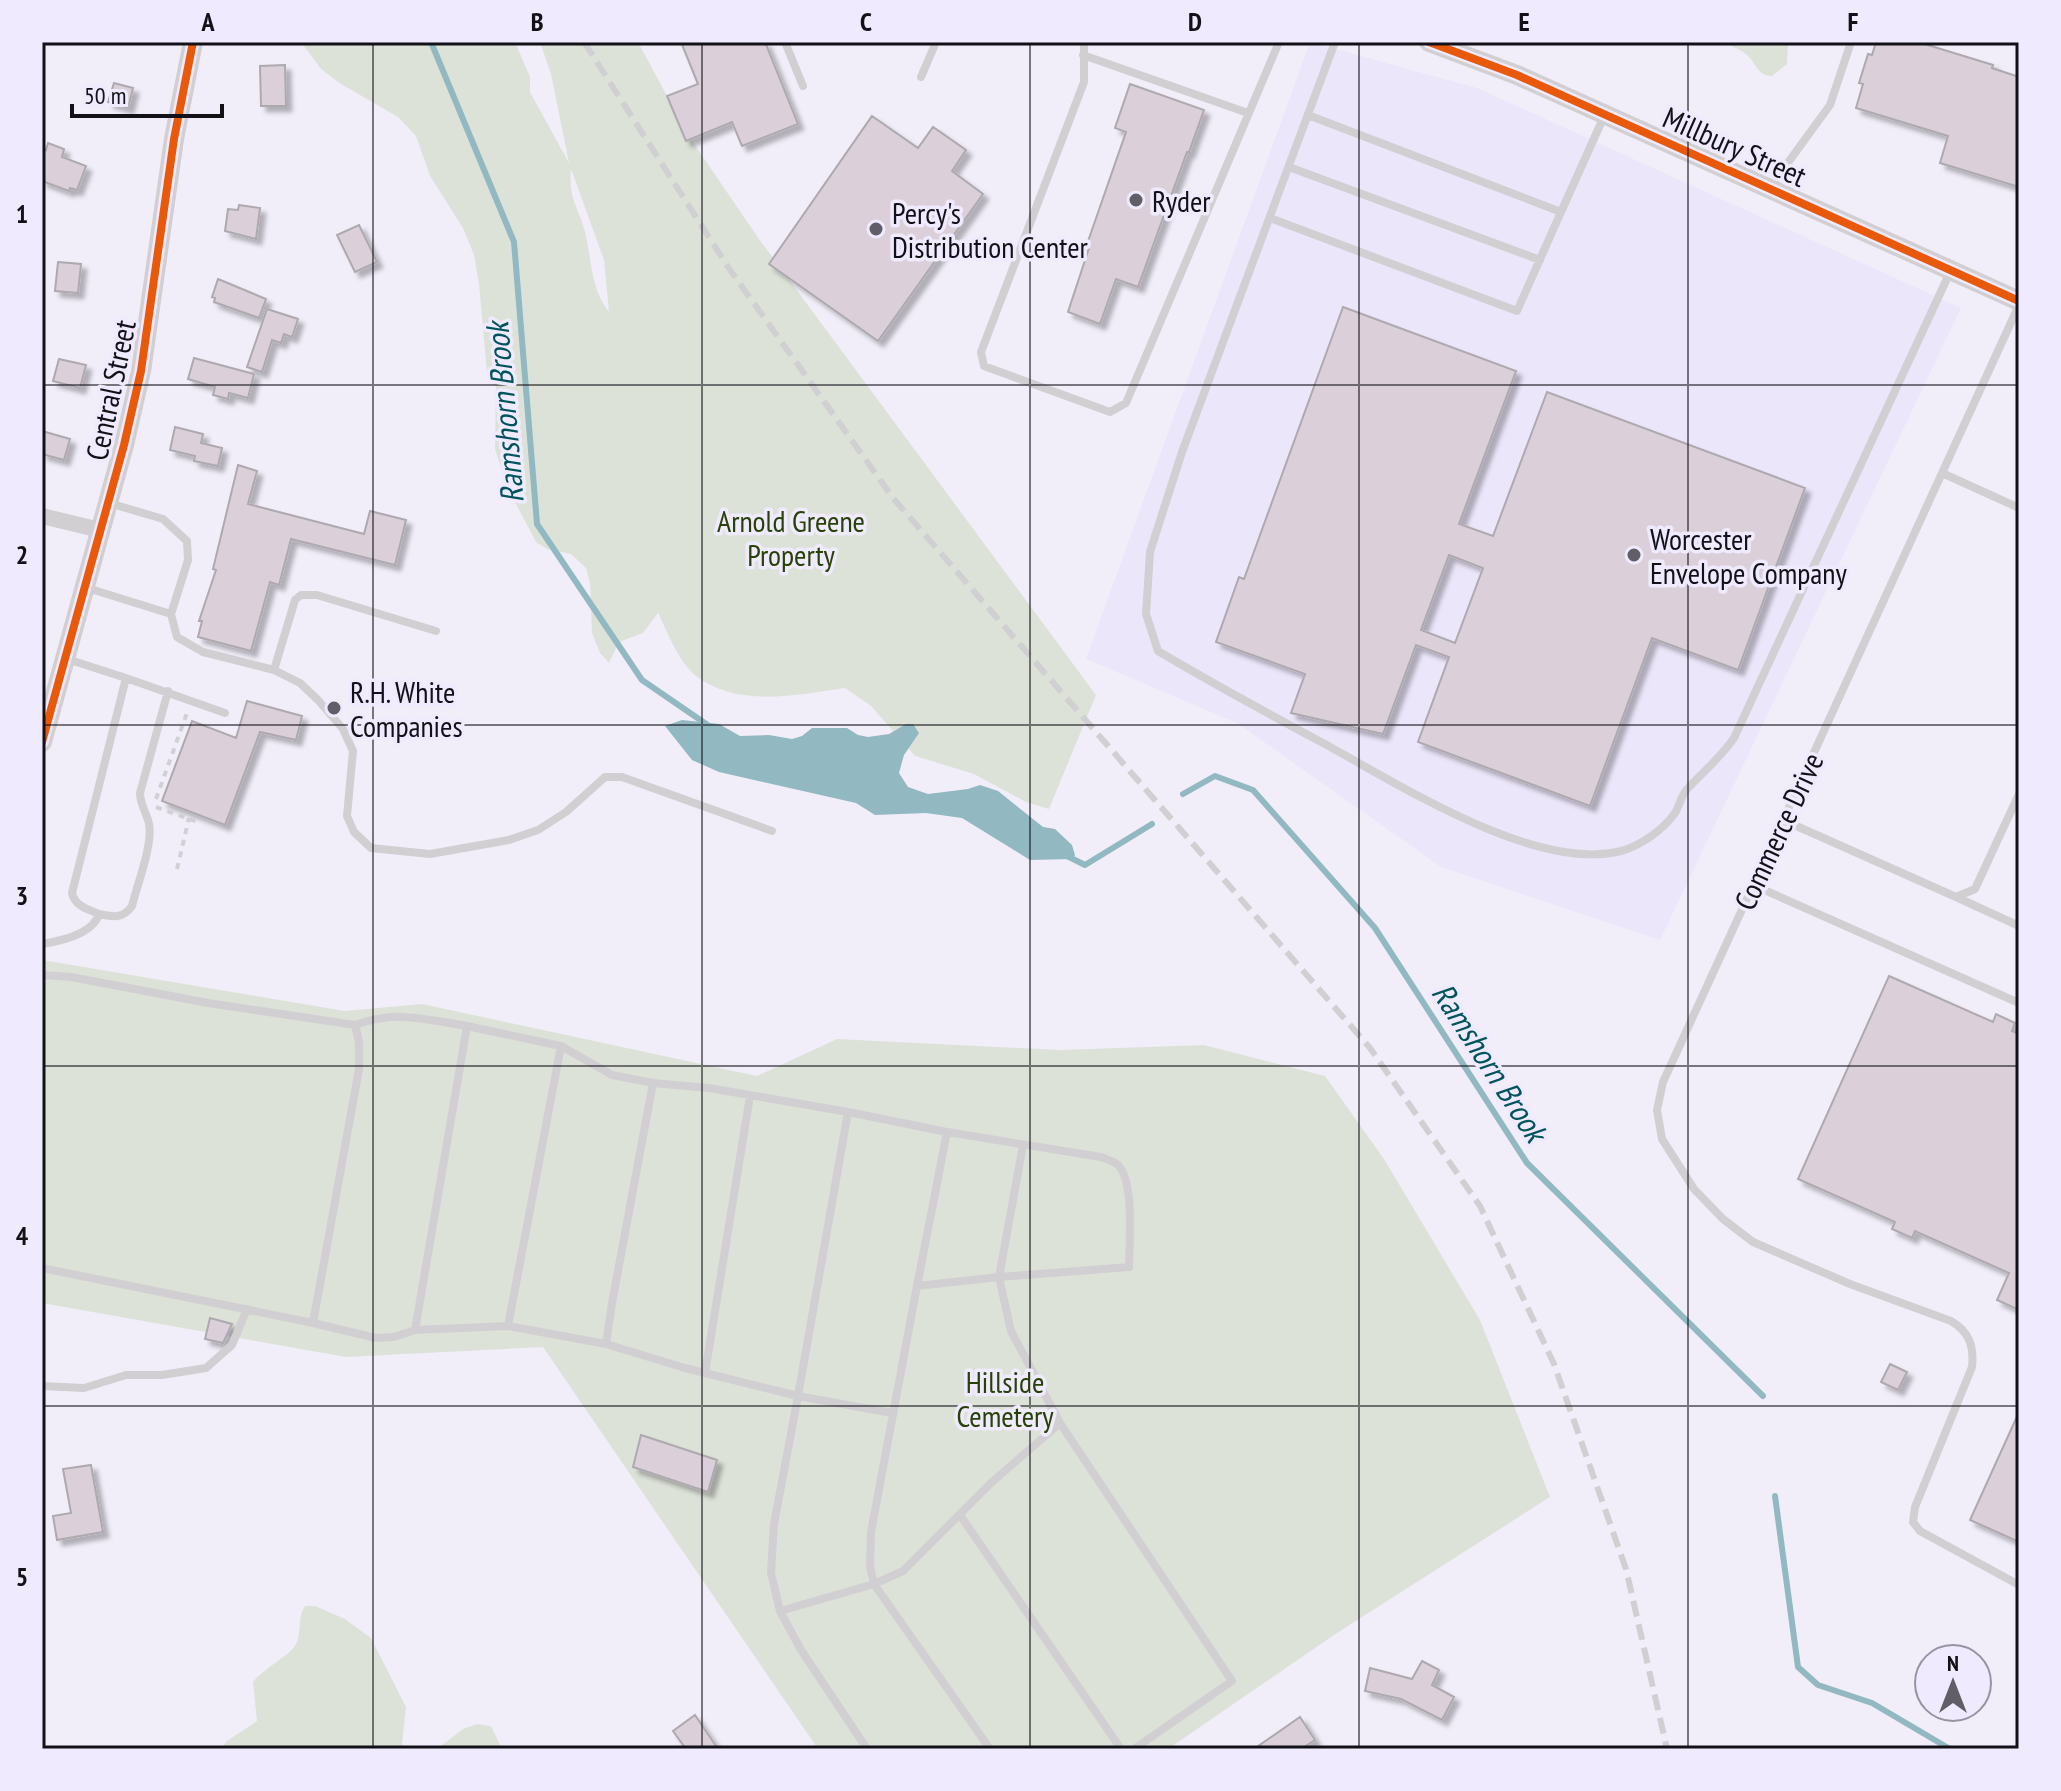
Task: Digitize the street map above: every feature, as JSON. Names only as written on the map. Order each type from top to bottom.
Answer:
[{"type":"street","name":"Central Street","points":[[42,742],[108,503],[146,349],[174,139],[193,42]]},
{"type":"street","name":"Millbury Street","points":[[1429,42],[1517,75],[2019,303]]},
{"type":"street","points":[[42,516],[100,530]]},
{"type":"lane","points":[[785,42],[803,86]]},
{"type":"lane","points":[[921,77],[936,42]]},
{"type":"lane","points":[[1084,42],[1084,82],[981,352],[984,366],[1110,412],[1126,403],[1279,42]]},
{"type":"lane","points":[[1335,42],[1182,452],[1150,552],[1146,614],[1158,651],[1436,805],[1505,835],[1546,848],[1586,854],[1621,851],[1651,837],[1674,814],[1685,790],[1719,759],[1734,738],[1952,270]]},
{"type":"lane","points":[[1770,188],[1830,105],[1851,42]]},
{"type":"lane","points":[[1083,55],[1248,113]]},
{"type":"lane","points":[[1270,218],[1517,311],[1605,114]]},
{"type":"lane","points":[[1308,115],[1561,212]]},
{"type":"lane","points":[[1289,167],[1540,260]]},
{"type":"lane","name":"Commerce Drive","points":[[2019,303],[1663,1082],[1657,1110],[1659,1128],[1668,1151],[1684,1176],[1723,1219],[1753,1242],[1850,1284],[1951,1321],[1969,1337],[1973,1352],[1972,1367],[1915,1507],[1913,1522],[1920,1531],[2019,1585]]},
{"type":"lane","points":[[1942,473],[2019,508]]},
{"type":"lane","points":[[108,503],[163,519],[187,541],[188,560],[171,614],[177,637],[203,652],[274,670],[300,683],[343,729],[353,751],[347,816],[354,832],[371,848],[430,854],[509,840],[538,830],[557,818],[605,777],[622,777],[772,831]]},
{"type":"lane","points":[[84,587],[171,614]]},
{"type":"lane","points":[[274,670],[295,600],[301,595],[317,595],[436,631]]},
{"type":"lane","points":[[63,658],[168,691],[225,713]]},
{"type":"lane","points":[[126,678],[72,893],[80,906],[99,914],[118,917],[126,914],[132,906],[150,825],[140,793],[168,691]]},
{"type":"lane","points":[[1956,897],[1975,889],[2019,794]]},
{"type":"lane","points":[[1783,820],[2019,926]]},
{"type":"lane","points":[[1753,885],[2019,1003]]},
{"type":"lane","points":[[42,944],[57,942],[90,928],[99,914]]},
{"type":"lane","points":[[42,975],[71,977],[208,1003],[355,1025],[393,1015],[467,1026],[561,1046],[612,1075],[653,1083],[709,1088],[1101,1157],[1118,1164],[1126,1178],[1129,1267],[917,1286]]},
{"type":"lane","points":[[313,1323],[359,1069],[359,1042],[355,1025]]},
{"type":"lane","points":[[415,1330],[467,1026]]},
{"type":"lane","points":[[508,1326],[561,1046]]},
{"type":"lane","points":[[606,1344],[653,1083]]},
{"type":"lane","points":[[705,1373],[750,1096]]},
{"type":"lane","points":[[848,1112],[774,1524],[771,1573],[780,1611],[801,1650],[867,1749]]},
{"type":"lane","points":[[947,1132],[892,1413],[871,1532],[870,1566],[874,1584],[990,1749]]},
{"type":"lane","points":[[1023,1145],[999,1277],[1011,1331],[1060,1423],[1232,1681],[1134,1749]]},
{"type":"lane","points":[[42,1268],[376,1338],[394,1337],[415,1330],[508,1326],[606,1344],[798,1396],[892,1413]]},
{"type":"lane","points":[[42,1386],[84,1388],[126,1375],[162,1375],[206,1368],[232,1345],[247,1309]]},
{"type":"lane","points":[[780,1611],[874,1584],[903,1571],[1003,1472],[1060,1423]]},
{"type":"lane","points":[[960,1515],[1121,1749]]},
{"type":"path","points":[[193,700],[155,801],[156,807],[201,823]]},
{"type":"path","points":[[177,869],[189,818]]},
{"type":"shaded area","points":[[1310,42],[1477,88],[1961,308],[1660,940],[1441,867],[1237,723],[1086,659]]},
{"type":"green space","name":"Arnold Greene Property","points":[[301,42],[515,42],[530,77],[530,92],[569,163],[551,74],[540,42],[638,42],[688,135],[759,239],[1096,695],[1049,809],[1026,802],[974,774],[915,756],[871,706],[845,688],[768,697],[749,696],[712,686],[696,676],[684,663],[658,613],[643,633],[619,642],[609,663],[600,653],[592,633],[590,583],[586,568],[571,554],[547,549],[536,542],[508,489],[495,449],[496,387],[487,372],[474,255],[463,228],[430,176],[416,136],[398,117],[321,69]],"holes":[[[571,169],[604,260],[609,312],[595,285],[584,226],[573,197]]]},
{"type":"green space","points":[[1722,42],[1788,42],[1787,64],[1772,76],[1767,75],[1745,53]]},
{"type":"green space","name":"Hillside Cemetery","points":[[42,960],[345,1011],[422,1004],[757,1076],[837,1039],[1060,1050],[1204,1045],[1325,1076],[1384,1159],[1480,1320],[1550,1497],[1334,1635],[1168,1749],[818,1749],[543,1347],[346,1357],[42,1303]]},
{"type":"green space","points":[[305,1606],[315,1606],[345,1619],[371,1638],[406,1707],[402,1744],[406,1749],[221,1749],[227,1741],[257,1721],[253,1682],[293,1648]]},
{"type":"green space","points":[[477,1724],[491,1726],[502,1749],[437,1749],[463,1729]]},
{"type":"water","points":[[682,720],[719,724],[740,736],[769,735],[792,739],[812,728],[847,728],[868,737],[889,734],[906,724],[913,724],[919,733],[904,755],[899,773],[908,787],[928,794],[980,785],[998,791],[1043,827],[1055,829],[1072,845],[1075,855],[1072,859],[1030,860],[962,818],[926,813],[875,815],[856,803],[719,772],[692,760],[665,726]]},
{"type":"building","points":[[681,42],[765,42],[798,124],[742,146],[732,122],[686,141],[667,96],[698,84]]},
{"type":"building","points":[[1876,42],[1918,42],[1993,65],[1992,68],[2019,77],[2019,187],[1940,163],[1948,136],[1856,108],[1863,84],[1859,83],[1868,54],[1872,55]]},
{"type":"building","points":[[285,65],[286,106],[261,106],[260,66]]},
{"type":"building","points":[[114,83],[133,88],[128,108],[108,102]]},
{"type":"building","name":"Ryder","points":[[1130,84],[1204,110],[1138,287],[1116,279],[1100,324],[1068,312],[1089,248],[1086,247],[1126,132],[1115,128]]},
{"type":"building","name":"Percy's Distribution Center","points":[[872,116],[918,148],[933,127],[966,150],[952,171],[983,194],[878,341],[769,264]]},
{"type":"building","points":[[48,143],[64,149],[62,157],[86,166],[77,190],[70,188],[69,191],[42,181],[42,148],[46,150]]},
{"type":"building","points":[[239,205],[260,208],[256,239],[225,231],[228,209],[238,210]]},
{"type":"building","points":[[359,225],[377,262],[355,272],[337,235]]},
{"type":"building","points":[[58,262],[81,264],[78,293],[55,291]]},
{"type":"building","points":[[218,279],[266,299],[259,318],[214,302],[215,298],[212,297]]},
{"type":"building","name":"Worcester Envelope Company","points":[[1343,307],[1516,371],[1459,524],[1493,536],[1547,392],[1805,488],[1738,670],[1652,638],[1590,806],[1418,742],[1449,657],[1416,645],[1383,734],[1291,713],[1305,674],[1216,642],[1239,577],[1244,579]],"holes":[[[1449,555],[1483,568],[1455,643],[1421,630]]]},
{"type":"building","points":[[267,309],[298,319],[292,337],[284,334],[281,343],[272,340],[262,372],[247,367]]},
{"type":"building","points":[[194,358],[254,374],[248,398],[229,393],[228,399],[213,395],[215,387],[188,379]]},
{"type":"building","points":[[59,359],[86,365],[80,388],[53,381]]},
{"type":"building","points":[[175,427],[203,434],[201,443],[222,448],[218,466],[194,461],[195,456],[170,450]]},
{"type":"building","points":[[42,431],[70,439],[64,460],[42,454]]},
{"type":"building","points":[[238,465],[257,471],[248,504],[364,534],[370,511],[406,520],[395,565],[291,539],[279,585],[270,582],[251,651],[198,637],[202,621],[199,621],[216,570],[213,569]]},
{"type":"building","points":[[247,701],[302,716],[296,740],[260,732],[225,825],[162,801],[192,721],[236,738]]},
{"type":"building","points":[[1889,976],[1993,1022],[1996,1014],[2015,1023],[2012,1031],[2019,1034],[2019,1310],[1997,1300],[2009,1273],[1915,1231],[1912,1238],[1892,1229],[1895,1222],[1798,1179]]},
{"type":"building","points":[[210,1318],[232,1324],[223,1343],[205,1339]]},
{"type":"building","points":[[1890,1364],[1907,1372],[1898,1390],[1881,1382]]},
{"type":"building","points":[[2019,1412],[2019,1542],[1970,1520]]},
{"type":"building","points":[[641,1435],[717,1460],[708,1492],[633,1467]]},
{"type":"building","points":[[91,1465],[103,1532],[57,1540],[53,1516],[71,1513],[63,1469]]},
{"type":"building","points":[[1422,1661],[1439,1670],[1432,1685],[1454,1697],[1442,1720],[1401,1699],[1365,1691],[1370,1668],[1412,1679]]},
{"type":"building","points":[[695,1715],[718,1749],[686,1749],[673,1731]]},
{"type":"building","points":[[1300,1717],[1315,1740],[1301,1749],[1254,1749]]},
{"type":"waterway","name":"Ramshorn Brook","points":[[431,42],[514,242],[537,524],[642,680],[712,728]]},
{"type":"waterway","name":"Ramshorn Brook","points":[[1183,794],[1215,776],[1253,790],[1375,928],[1527,1163],[1763,1396]]},
{"type":"waterway","name":"Ramshorn Brook","points":[[1065,855],[1085,865],[1152,824]]},
{"type":"waterway","name":"Ramshorn Brook","points":[[1775,1496],[1798,1667],[1818,1685],[1872,1703],[1950,1749]]},
{"type":"railway","points":[[584,42],[728,267],[893,498],[1370,1048],[1480,1206],[1554,1364],[1626,1569],[1667,1749]]},
{"type":"cycle path","points":[[42,742],[124,445],[141,371],[174,139],[193,42]]},
{"type":"cycle path","points":[[1429,42],[1517,75],[2019,301]]},
{"type":"place","name":"Ryder","points":[[1136,200]]},
{"type":"place","name":"Percy's Distribution Center","points":[[876,229]]},
{"type":"place","name":"Worcester Envelope Company","points":[[1634,555]]},
{"type":"place","name":"R.H. White Companies","points":[[334,708]]}]
